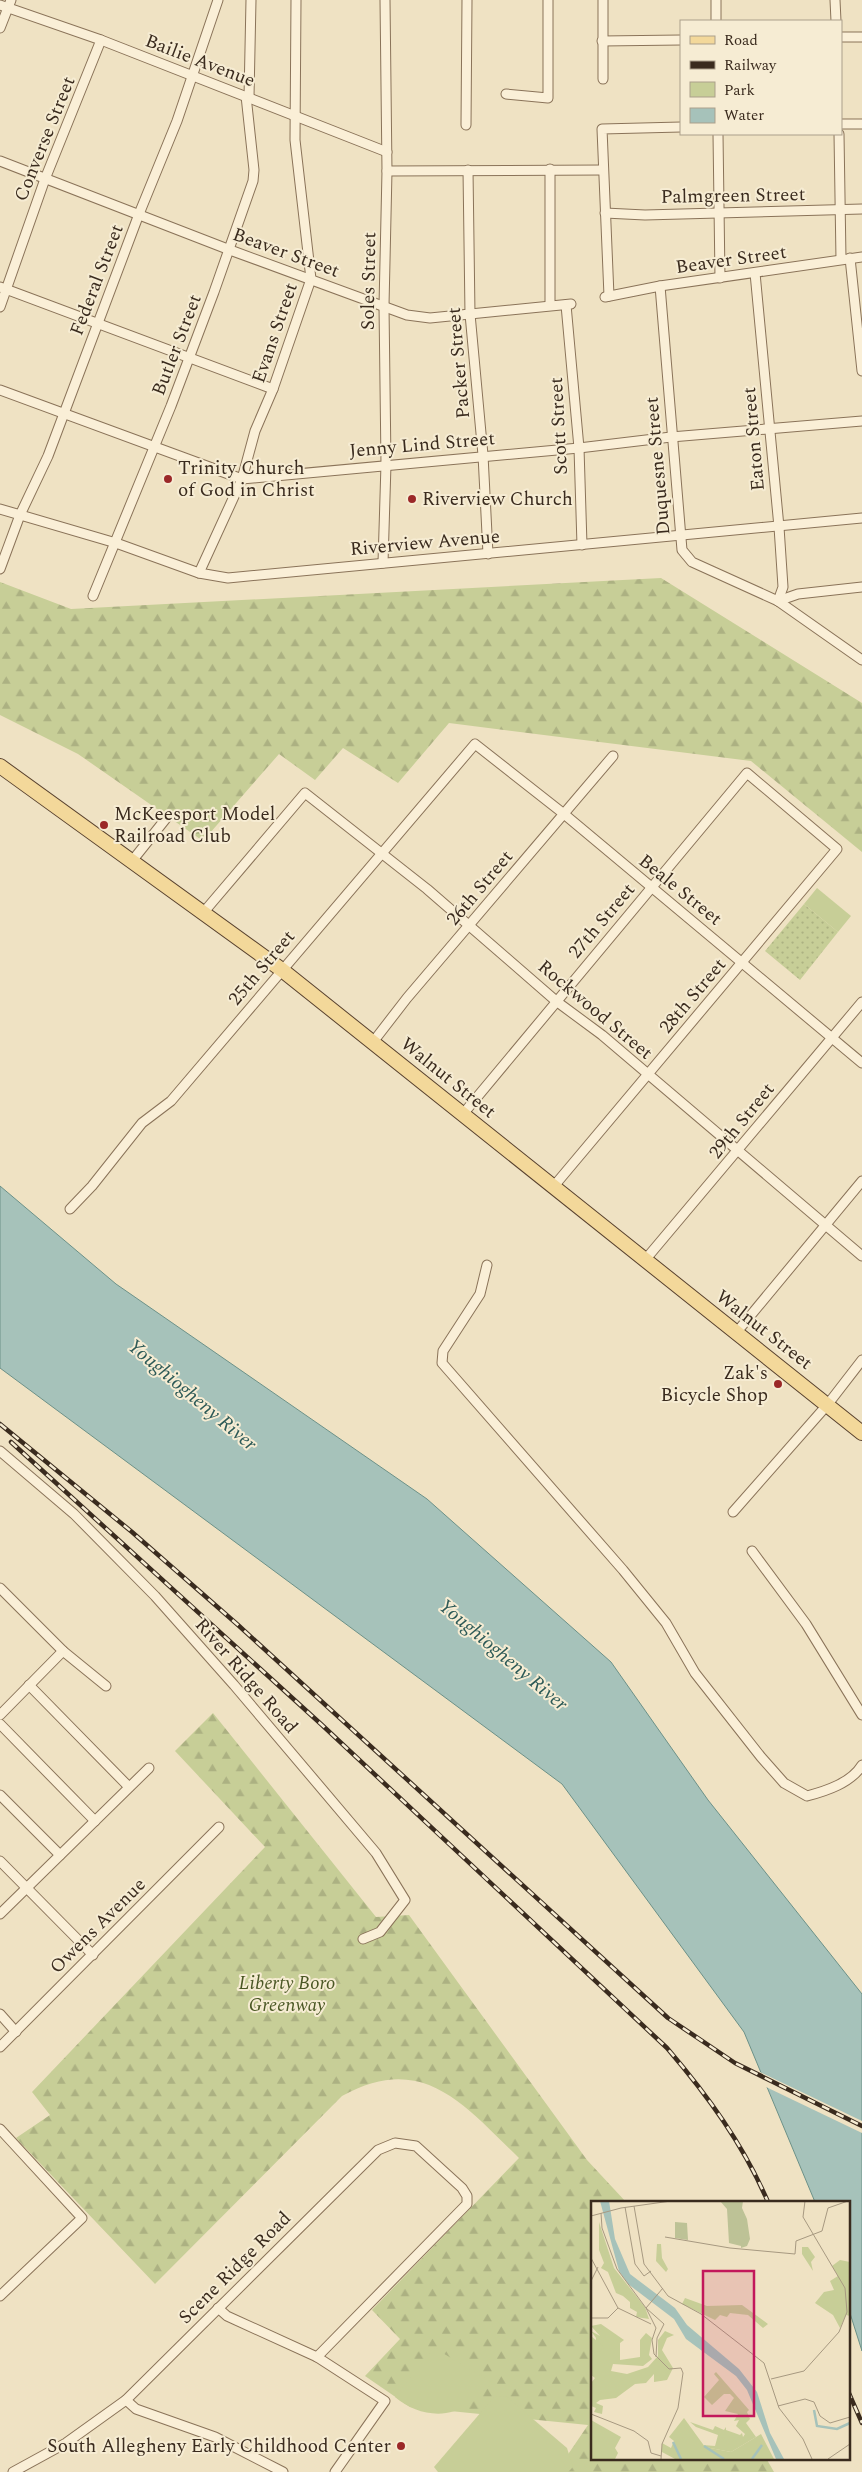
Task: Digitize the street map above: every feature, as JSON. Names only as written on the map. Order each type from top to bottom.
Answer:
[{"type":"main road","name":"Walnut Street","points":[[0,766],[282,970],[862,1432]]},
{"type":"street","name":"Federal Street","points":[[0,569],[20,515],[64,413],[139,214],[193,78],[218,0]]},
{"type":"street","name":"Butler Street","points":[[93,596],[116,543],[230,250],[253,181],[254,170],[247,97],[252,0]]},
{"type":"street","name":"Evans Street","points":[[199,572],[242,478],[255,431],[273,389],[310,279],[295,140],[296,0]]},
{"type":"street","name":"Soles Street","points":[[383,563],[386,464],[384,306],[387,152],[385,0]]},
{"type":"street","points":[[466,125],[467,0]]},
{"type":"street","points":[[506,94],[548,98],[548,0]]},
{"type":"street","points":[[603,0],[603,79]]},
{"type":"street","points":[[716,0],[716,20]]},
{"type":"street","points":[[835,0],[836,20]]},
{"type":"street","name":"Bailie Avenue","points":[[7,4],[387,152]]},
{"type":"street","points":[[0,28],[7,4]]},
{"type":"street","points":[[842,37],[862,37]]},
{"type":"street","name":"Converse Street","points":[[0,307],[3,289],[45,178],[101,40]]},
{"type":"street","points":[[602,41],[680,40]]},
{"type":"street","points":[[842,124],[862,124]]},
{"type":"street","points":[[605,213],[602,129],[680,127]]},
{"type":"street","points":[[718,135],[720,278]]},
{"type":"street","points":[[839,135],[840,210],[862,371]]},
{"type":"street","name":"Beaver Street","points":[[0,161],[230,250],[422,318],[569,305]]},
{"type":"street","points":[[550,169],[550,306]]},
{"type":"street","name":"Packer Street","points":[[468,170],[470,314],[483,455],[488,554]]},
{"type":"street","points":[[387,171],[604,170]]},
{"type":"street","name":"Palmgreen Street","points":[[605,213],[720,213],[862,209]]},
{"type":"street","name":"Beaver Street","points":[[605,213],[607,297],[660,286],[862,257]]},
{"type":"street","name":"Eaton Street","points":[[755,273],[779,527],[783,587],[778,601]]},
{"type":"street","name":"Duquesne Street","points":[[660,286],[671,437],[682,550],[692,562],[778,601],[862,660]]},
{"type":"street","points":[[3,289],[273,389]]},
{"type":"street","name":"Scott Street","points":[[569,305],[579,448],[582,545]]},
{"type":"street","name":"Jenny Lind Street","points":[[0,390],[242,478],[483,455],[579,448],[671,437],[862,421]]},
{"type":"street","name":"Riverview Avenue","points":[[0,509],[116,543],[199,572],[228,578],[862,518]]},
{"type":"street","points":[[778,601],[798,594],[862,588]]},
{"type":"street","name":"Beale Street","points":[[475,744],[564,814],[862,1063]]},
{"type":"street","name":"25th Street","points":[[70,1209],[92,1186],[142,1124],[171,1101],[475,744]]},
{"type":"street","name":"26th Street","points":[[373,1042],[407,998],[613,756]]},
{"type":"street","name":"27th Street","points":[[463,1114],[747,773],[837,849]]},
{"type":"street","name":"Rockwood Street","points":[[203,913],[305,792],[470,925],[556,1001],[602,1035],[862,1256]]},
{"type":"street","points":[[132,861],[168,816]]},
{"type":"street","name":"28th Street","points":[[554,1186],[837,849]]},
{"type":"street","name":"29th Street","points":[[645,1260],[738,1152],[831,1037],[862,1002]]},
{"type":"street","points":[[736,1333],[862,1181]]},
{"type":"street","points":[[487,1265],[480,1294],[443,1352],[442,1363],[623,1570],[666,1624],[695,1673],[784,1783],[807,1796],[829,1790],[858,1772],[862,1765]]},
{"type":"street","points":[[733,1512],[828,1404],[862,1360]]},
{"type":"street","name":"River Ridge Road","points":[[0,1451],[74,1514],[117,1556],[234,1685],[376,1853],[405,1900],[380,1932],[363,1939]]},
{"type":"street","points":[[752,1551],[806,1624],[862,1715]]},
{"type":"street","points":[[0,1588],[63,1651],[106,1686]]},
{"type":"street","points":[[0,1715],[63,1651]]},
{"type":"street","points":[[29,1685],[129,1787]]},
{"type":"street","points":[[0,1724],[95,1821]]},
{"type":"street","points":[[0,1914],[149,1768]]},
{"type":"street","points":[[0,1795],[60,1855]]},
{"type":"street","name":"Owens Avenue","points":[[0,2047],[219,1827]]},
{"type":"street","points":[[0,1861],[93,1955]]},
{"type":"street","points":[[0,2014],[16,2032]]},
{"type":"street","points":[[0,2129],[4,2139],[82,2218],[0,2296]]},
{"type":"street","name":"Scene Ridge Road","points":[[13,2472],[66,2443],[126,2400],[378,2150],[395,2143],[416,2146],[462,2188],[467,2196],[467,2204],[317,2357]]},
{"type":"street","points":[[218,2308],[227,2316],[317,2357],[385,2401],[335,2472]]},
{"type":"street","points":[[126,2400],[136,2409],[215,2437],[283,2472]]},
{"type":"green space","points":[[661,578],[862,703],[862,852],[751,761],[449,723],[398,783],[343,748],[315,780],[279,754],[203,841],[78,754],[0,715],[0,582],[71,609]]},
{"type":"green space","points":[[817,888],[851,916],[838,932],[804,904]]},
{"type":"green space","points":[[804,904],[838,932],[800,980],[765,951]]},
{"type":"green space","name":"Liberty Boro Greenway","points":[[213,1713],[376,1917],[409,1915],[587,2160],[625,2201],[591,2201],[591,2460],[767,2460],[774,2472],[556,2472],[588,2425],[410,2407],[365,2376],[400,2339],[372,2310],[519,2158],[480,2120],[460,2103],[440,2090],[419,2082],[396,2079],[371,2084],[342,2096],[155,2284],[16,2138],[50,2115],[32,2092],[265,1847],[175,1751]]},
{"type":"green space","points":[[438,2348],[441,2352],[493,2383],[469,2404],[460,2409],[441,2414],[412,2408],[395,2397],[433,2349]]},
{"type":"green space","points":[[506,2396],[567,2448],[573,2467],[568,2472],[438,2472],[434,2467],[494,2397]]},
{"type":"water","name":"Youghiogheny River","points":[[0,1186],[116,1284],[427,1499],[611,1662],[708,1800],[862,1994],[862,2351],[850,2313],[850,2201],[815,2201],[744,2032],[562,1784],[0,1368]]},
{"type":"pier","points":[[758,2071],[862,2121],[862,2133],[764,2086]]},
{"type":"railway","points":[[0,1424],[132,1532],[238,1625],[668,2018],[735,2063],[862,2126]]},
{"type":"railway","points":[[11,1442],[322,1725],[667,2048],[724,2121],[747,2160],[768,2201]]},
{"type":"railway","points":[[850,2396],[862,2423]]},
{"type":"place","name":"Trinity Church of God in Christ","points":[[168,479]]},
{"type":"place","name":"Riverview Church","points":[[412,499]]},
{"type":"place","name":"McKeesport Model Railroad Club","points":[[104,825]]},
{"type":"place","name":"Zak's Bicycle Shop","points":[[778,1384]]},
{"type":"place","name":"South Allegheny Early Childhood Center","points":[[401,2446]]}]
